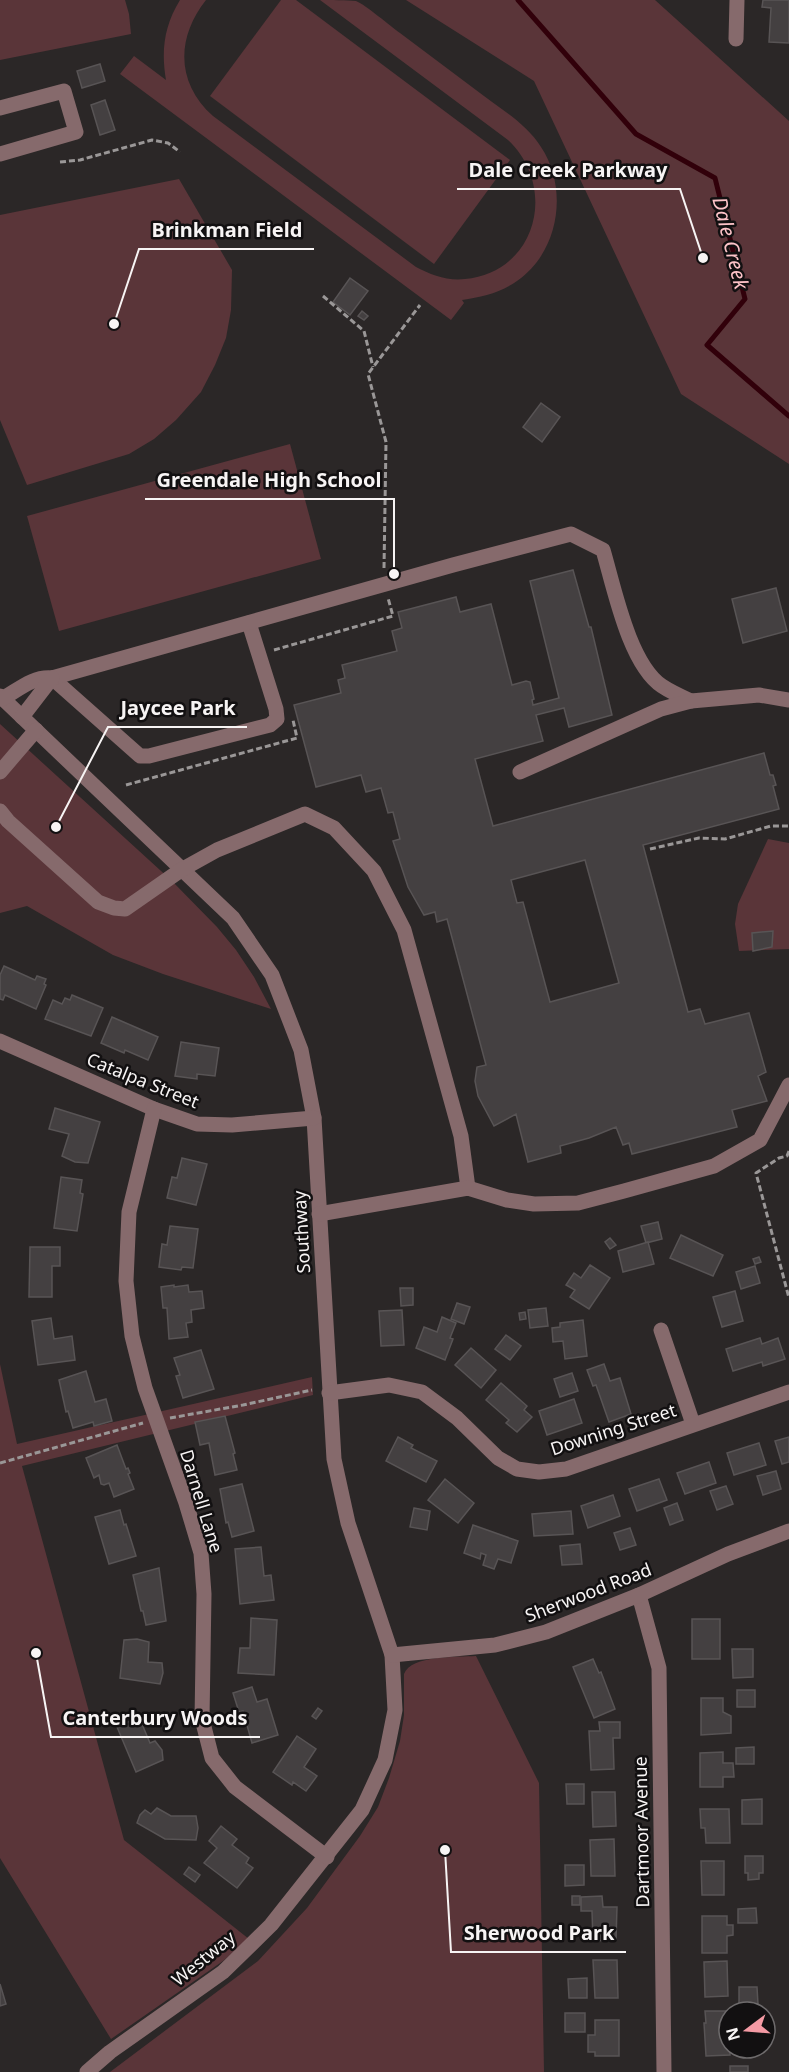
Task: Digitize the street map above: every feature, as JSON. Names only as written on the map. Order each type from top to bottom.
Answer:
[{"type":"street","points":[[736,39],[737,0]]},
{"type":"street","points":[[0,108],[64,91],[76,132],[0,154]]},
{"type":"street","points":[[1,698],[28,683],[45,678],[52,678],[571,534],[603,550],[620,608],[639,660],[660,685],[691,701]]},
{"type":"street","points":[[52,678],[140,756],[149,756],[270,725],[277,719],[276,709],[249,623]]},
{"type":"street","points":[[21,717],[52,678]]},
{"type":"street","points":[[520,772],[661,709],[691,701],[759,695],[789,700]]},
{"type":"street","name":"Southway","points":[[1,698],[233,918],[272,975],[301,1050],[314,1118],[334,1459],[348,1523],[392,1655],[395,1710],[385,1760],[362,1810],[327,1857]]},
{"type":"street","points":[[0,772],[36,730]]},
{"type":"street","points":[[0,811],[8,821],[98,902],[125,909],[182,870],[217,850],[305,814],[334,828],[374,871],[404,930],[461,1136],[468,1188]]},
{"type":"street","name":"Catalpa Street","points":[[0,1041],[154,1109],[197,1124],[232,1125],[314,1118]]},
{"type":"street","points":[[319,1214],[468,1188],[516,1202],[578,1203],[714,1166],[760,1140],[789,1085]]},
{"type":"street","name":"Darnell Lane","points":[[154,1109],[129,1212],[126,1281],[132,1336],[145,1388],[186,1503],[201,1553],[204,1594],[202,1719],[212,1758],[235,1787],[327,1857]]},
{"type":"street","points":[[662,1330],[693,1424]]},
{"type":"street","name":"Downing Street","points":[[330,1393],[389,1385],[422,1392],[457,1418],[498,1458],[517,1469],[539,1472],[566,1469],[789,1392]]},
{"type":"street","name":"Sherwood Road","points":[[392,1655],[495,1645],[546,1632],[639,1595],[728,1554],[789,1531]]},
{"type":"street","name":"Dartmoor Avenue","points":[[639,1595],[659,1668],[664,2072]]},
{"type":"street","name":"Westway","points":[[87,2072],[110,2052],[223,1972],[271,1925],[327,1857]]},
{"type":"path","points":[[60,162],[80,160],[152,140],[168,143],[180,152]]},
{"type":"path","points":[[323,296],[364,331],[373,367]]},
{"type":"path","points":[[650,849],[699,838],[725,839],[771,826],[789,826]]},
{"type":"path","points":[[789,1151],[787,1156],[778,1158],[756,1173],[789,1298]]},
{"type":"shaded area","points":[[0,0],[125,0],[131,34],[0,60]]},
{"type":"shaded area","points":[[180,0],[206,0],[189,30],[184,60],[192,89],[201,103],[213,116],[416,267],[433,275],[465,279],[490,273],[509,261],[523,244],[532,224],[535,203],[532,181],[523,159],[508,140],[320,0],[356,1],[366,7],[515,119],[535,139],[550,164],[557,200],[550,237],[542,254],[531,269],[504,289],[462,300],[464,303],[451,320],[120,74],[134,56],[166,80],[165,39],[170,19]]},
{"type":"shaded area","points":[[281,0],[296,0],[510,160],[434,264],[210,96]]},
{"type":"shaded area","points":[[406,0],[655,0],[789,121],[789,464],[681,394],[534,81]]},
{"type":"shaded area","points":[[179,179],[232,270],[231,310],[226,338],[215,365],[201,392],[176,420],[154,439],[129,454],[27,485],[0,420],[0,215]]},
{"type":"shaded area","points":[[290,444],[321,559],[59,631],[27,516]]},
{"type":"shaded area","points":[[0,724],[172,881],[217,927],[254,977],[271,1009],[163,974],[113,955],[27,906],[0,913]]},
{"type":"shaded area","points":[[768,839],[789,843],[789,949],[739,951],[735,924],[738,904]]},
{"type":"shaded area","points":[[0,1364],[17,1444],[312,1377],[313,1395],[22,1466],[124,1840],[249,1939],[223,1961],[111,2039],[0,1858]]},
{"type":"shaded area","points":[[476,1656],[539,1783],[544,2072],[110,2072],[258,1961],[307,1908],[360,1836],[378,1807],[400,1741],[404,1715],[404,1674],[408,1668],[416,1663],[436,1658]]},
{"type":"building","points":[[763,0],[789,0],[789,43],[769,42],[771,8],[762,7]]},
{"type":"building","points":[[100,64],[105,81],[82,88],[77,71]]},
{"type":"building","points":[[105,100],[115,130],[100,135],[91,105]]},
{"type":"building","points":[[350,278],[368,291],[350,315],[333,302]]},
{"type":"building","points":[[362,311],[368,316],[364,320],[358,316]]},
{"type":"building","points":[[541,403],[560,417],[542,442],[523,427]]},
{"type":"building","points":[[573,570],[589,627],[591,627],[612,715],[569,727],[564,708],[536,715],[543,741],[475,759],[493,826],[764,753],[770,775],[773,775],[776,785],[773,786],[779,809],[643,845],[688,1012],[700,1009],[705,1024],[749,1013],[766,1072],[758,1076],[767,1101],[732,1110],[737,1127],[632,1154],[629,1143],[623,1145],[616,1127],[560,1146],[561,1153],[528,1162],[516,1114],[494,1126],[478,1096],[475,1081],[477,1067],[486,1065],[447,919],[437,922],[435,912],[424,915],[408,887],[393,841],[400,839],[393,812],[388,813],[381,788],[366,792],[361,775],[316,787],[294,705],[341,693],[338,680],[345,678],[342,665],[397,651],[392,631],[402,628],[398,612],[456,597],[460,612],[491,604],[512,685],[530,682],[533,705],[559,698],[530,581]],"holes":[[[585,860],[619,983],[550,1002],[523,902],[517,903],[511,880]]]},
{"type":"building","points":[[776,588],[787,631],[743,643],[732,599]]},
{"type":"building","points":[[773,931],[772,947],[753,951],[752,933]]},
{"type":"building","points":[[4,966],[35,980],[37,976],[46,979],[44,984],[46,985],[36,1009],[5,995],[3,1000],[0,999],[0,975]]},
{"type":"building","points":[[72,995],[103,1008],[91,1036],[45,1019],[53,1000],[62,1004],[65,998],[70,1000]]},
{"type":"building","points":[[112,1017],[158,1037],[148,1060],[101,1043]]},
{"type":"building","points":[[181,1042],[219,1048],[215,1076],[197,1074],[197,1079],[175,1076]]},
{"type":"building","points":[[55,1108],[100,1122],[88,1163],[75,1162],[62,1156],[69,1134],[49,1129]]},
{"type":"building","points":[[182,1158],[207,1164],[196,1205],[167,1198],[172,1177],[177,1178]]},
{"type":"building","points":[[61,1177],[82,1180],[80,1193],[83,1194],[77,1231],[54,1228]]},
{"type":"building","points":[[658,1222],[662,1239],[646,1243],[641,1226]]},
{"type":"building","points":[[170,1226],[198,1229],[193,1268],[182,1267],[181,1270],[159,1267],[162,1244],[167,1245]]},
{"type":"building","points":[[681,1235],[723,1255],[713,1276],[670,1258]]},
{"type":"building","points":[[610,1238],[616,1245],[610,1249],[605,1242]]},
{"type":"building","points":[[648,1242],[654,1264],[623,1272],[618,1251]]},
{"type":"building","points":[[30,1247],[60,1247],[60,1266],[52,1266],[52,1297],[29,1297]]},
{"type":"building","points":[[759,1257],[761,1262],[755,1264],[753,1259]]},
{"type":"building","points":[[590,1265],[610,1278],[589,1309],[570,1297],[575,1290],[566,1285],[574,1273],[581,1278]]},
{"type":"building","points":[[755,1266],[760,1283],[741,1289],[736,1272]]},
{"type":"building","points":[[174,1285],[174,1287],[188,1285],[189,1292],[202,1291],[204,1308],[191,1310],[192,1322],[186,1323],[188,1337],[169,1339],[167,1308],[163,1308],[161,1287]]},
{"type":"building","points":[[400,1288],[413,1288],[413,1305],[401,1306]]},
{"type":"building","points":[[735,1291],[743,1321],[722,1327],[713,1297]]},
{"type":"building","points":[[457,1303],[470,1307],[464,1324],[451,1319]]},
{"type":"building","points":[[546,1308],[548,1326],[530,1328],[528,1310]]},
{"type":"building","points":[[402,1310],[404,1345],[381,1346],[379,1311]]},
{"type":"building","points":[[525,1312],[526,1319],[520,1320],[519,1313]]},
{"type":"building","points":[[442,1317],[456,1323],[445,1360],[416,1348],[424,1327],[437,1332]]},
{"type":"building","points":[[51,1318],[54,1339],[72,1336],[75,1360],[38,1365],[32,1321]]},
{"type":"building","points":[[583,1320],[587,1356],[565,1359],[563,1341],[553,1342],[552,1328],[560,1327],[560,1323]]},
{"type":"building","points":[[506,1335],[521,1346],[510,1360],[495,1349]]},
{"type":"building","points":[[760,1338],[762,1344],[778,1338],[785,1359],[763,1366],[762,1362],[733,1371],[726,1349]]},
{"type":"building","points":[[471,1348],[496,1370],[481,1388],[455,1365]]},
{"type":"building","points":[[201,1350],[214,1389],[183,1398],[176,1376],[180,1375],[174,1358]]},
{"type":"building","points":[[604,1364],[610,1381],[620,1378],[631,1414],[609,1422],[596,1385],[593,1386],[587,1370]]},
{"type":"building","points":[[86,1371],[95,1402],[106,1399],[112,1421],[94,1426],[93,1422],[73,1428],[68,1411],[66,1412],[59,1380]]},
{"type":"building","points":[[572,1373],[578,1391],[560,1397],[554,1379]]},
{"type":"building","points":[[501,1383],[527,1406],[524,1410],[532,1417],[517,1432],[506,1423],[509,1420],[486,1400]]},
{"type":"building","points":[[574,1399],[582,1423],[547,1435],[539,1411]]},
{"type":"building","points":[[225,1416],[237,1470],[215,1475],[209,1443],[200,1445],[195,1422]]},
{"type":"building","points":[[398,1437],[413,1445],[411,1448],[437,1461],[426,1482],[386,1461]]},
{"type":"building","points":[[789,1437],[789,1462],[782,1464],[775,1441]]},
{"type":"building","points":[[759,1443],[766,1465],[734,1475],[727,1453]]},
{"type":"building","points":[[117,1445],[126,1469],[128,1468],[130,1473],[128,1474],[134,1489],[114,1497],[109,1483],[101,1484],[99,1475],[94,1478],[86,1458]]},
{"type":"building","points":[[709,1462],[716,1483],[685,1494],[677,1473]]},
{"type":"building","points":[[776,1471],[781,1489],[763,1495],[757,1476]]},
{"type":"building","points":[[445,1479],[474,1503],[458,1523],[428,1500]]},
{"type":"building","points":[[659,1479],[667,1500],[637,1511],[629,1489]]},
{"type":"building","points":[[242,1484],[254,1531],[232,1537],[228,1522],[226,1523],[220,1489]]},
{"type":"building","points":[[726,1486],[733,1504],[717,1510],[710,1491]]},
{"type":"building","points":[[613,1495],[620,1516],[588,1528],[581,1506]]},
{"type":"building","points":[[677,1503],[683,1520],[670,1525],[664,1508]]},
{"type":"building","points":[[414,1508],[430,1511],[427,1530],[410,1527]]},
{"type":"building","points":[[120,1510],[136,1556],[109,1564],[95,1517]]},
{"type":"building","points":[[571,1511],[573,1534],[534,1536],[532,1514]]},
{"type":"building","points":[[473,1525],[518,1541],[511,1563],[498,1559],[494,1569],[483,1565],[486,1555],[481,1553],[480,1559],[464,1553]]},
{"type":"building","points":[[630,1528],[636,1545],[620,1550],[614,1533]]},
{"type":"building","points":[[580,1544],[582,1564],[562,1565],[560,1546]]},
{"type":"building","points":[[261,1547],[264,1576],[271,1575],[274,1600],[240,1604],[235,1549]]},
{"type":"building","points":[[159,1568],[166,1621],[146,1625],[133,1575]]},
{"type":"building","points":[[251,1618],[277,1620],[274,1675],[238,1673],[240,1648],[250,1648]]},
{"type":"building","points":[[692,1619],[720,1619],[720,1659],[692,1659]]},
{"type":"building","points":[[137,1639],[149,1642],[148,1662],[162,1663],[163,1673],[160,1684],[120,1678],[124,1640]]},
{"type":"building","points":[[732,1649],[753,1649],[753,1677],[733,1678]]},
{"type":"building","points":[[593,1659],[599,1673],[601,1672],[615,1709],[594,1718],[573,1667]]},
{"type":"building","points":[[252,1687],[257,1702],[267,1699],[278,1735],[252,1743],[243,1711],[239,1712],[233,1693]]},
{"type":"building","points":[[737,1690],[755,1690],[755,1707],[737,1707]]},
{"type":"building","points":[[701,1698],[723,1698],[723,1712],[731,1716],[731,1733],[701,1735]]},
{"type":"building","points":[[318,1708],[322,1711],[316,1719],[312,1716]]},
{"type":"building","points":[[139,1717],[150,1743],[155,1741],[162,1750],[163,1760],[136,1772],[117,1727]]},
{"type":"building","points":[[599,1722],[620,1722],[620,1738],[613,1738],[614,1769],[591,1770],[589,1731],[600,1731]]},
{"type":"building","points":[[297,1736],[316,1749],[304,1767],[317,1776],[306,1791],[273,1772]]},
{"type":"building","points":[[754,1747],[754,1764],[736,1764],[736,1748]]},
{"type":"building","points":[[723,1752],[723,1763],[733,1763],[734,1777],[723,1777],[723,1787],[700,1787],[700,1753]]},
{"type":"building","points":[[566,1784],[584,1784],[584,1804],[567,1804]]},
{"type":"building","points":[[592,1792],[615,1792],[616,1826],[593,1827]]},
{"type":"building","points":[[762,1799],[762,1824],[742,1824],[742,1800]]},
{"type":"building","points":[[157,1808],[171,1816],[196,1816],[198,1828],[196,1840],[165,1839],[137,1823],[145,1810],[151,1814]]},
{"type":"building","points":[[700,1809],[729,1809],[730,1843],[706,1843],[705,1828],[701,1828]]},
{"type":"building","points":[[221,1826],[237,1839],[232,1845],[249,1858],[246,1863],[253,1868],[237,1888],[204,1863],[217,1848],[209,1841]]},
{"type":"building","points":[[614,1839],[615,1876],[591,1876],[590,1840]]},
{"type":"building","points":[[745,1856],[763,1856],[763,1873],[759,1873],[759,1879],[748,1880],[748,1873],[745,1873]]},
{"type":"building","points":[[701,1861],[724,1861],[724,1895],[702,1895]]},
{"type":"building","points":[[565,1865],[584,1865],[584,1885],[565,1886]]},
{"type":"building","points":[[189,1867],[200,1875],[195,1882],[184,1874]]},
{"type":"building","points":[[572,1896],[580,1896],[580,1905],[572,1905]]},
{"type":"building","points":[[602,1896],[603,1907],[617,1907],[616,1940],[593,1941],[592,1911],[581,1911],[581,1897]]},
{"type":"building","points":[[756,1908],[757,1923],[738,1923],[738,1909]]},
{"type":"building","points":[[702,1916],[727,1916],[727,1925],[733,1925],[733,1935],[727,1936],[727,1953],[702,1953]]},
{"type":"building","points":[[593,1960],[617,1960],[618,1998],[595,1998]]},
{"type":"building","points":[[727,1961],[728,1996],[705,1997],[704,1962]]},
{"type":"building","points":[[587,1978],[587,1998],[569,1998],[568,1979]]},
{"type":"building","points":[[0,1984],[6,2004],[0,2006]]},
{"type":"building","points":[[739,1987],[757,1987],[758,2000],[739,2000]]},
{"type":"building","points":[[705,2011],[717,2011],[717,2056],[706,2056],[704,2023],[706,2023]]},
{"type":"building","points":[[565,2013],[585,2013],[585,2032],[565,2032]]},
{"type":"building","points":[[595,2020],[619,2020],[619,2056],[595,2056],[595,2052],[588,2052],[588,2035],[595,2035]]},
{"type":"building","points":[[730,2066],[748,2066],[748,2072],[730,2072]]},
{"type":"waterway","name":"Dale Creek","points":[[518,0],[636,134],[715,178],[745,299],[707,345],[789,416]]},
{"type":"place","name":"Dale Creek Parkway","points":[[703,258]]},
{"type":"place","name":"Brinkman Field","points":[[114,324]]},
{"type":"place","name":"Greendale High School","points":[[394,574]]},
{"type":"place","name":"Jaycee Park","points":[[56,827]]},
{"type":"place","name":"Canterbury Woods","points":[[36,1653]]},
{"type":"place","name":"Sherwood Park","points":[[445,1850]]}]
